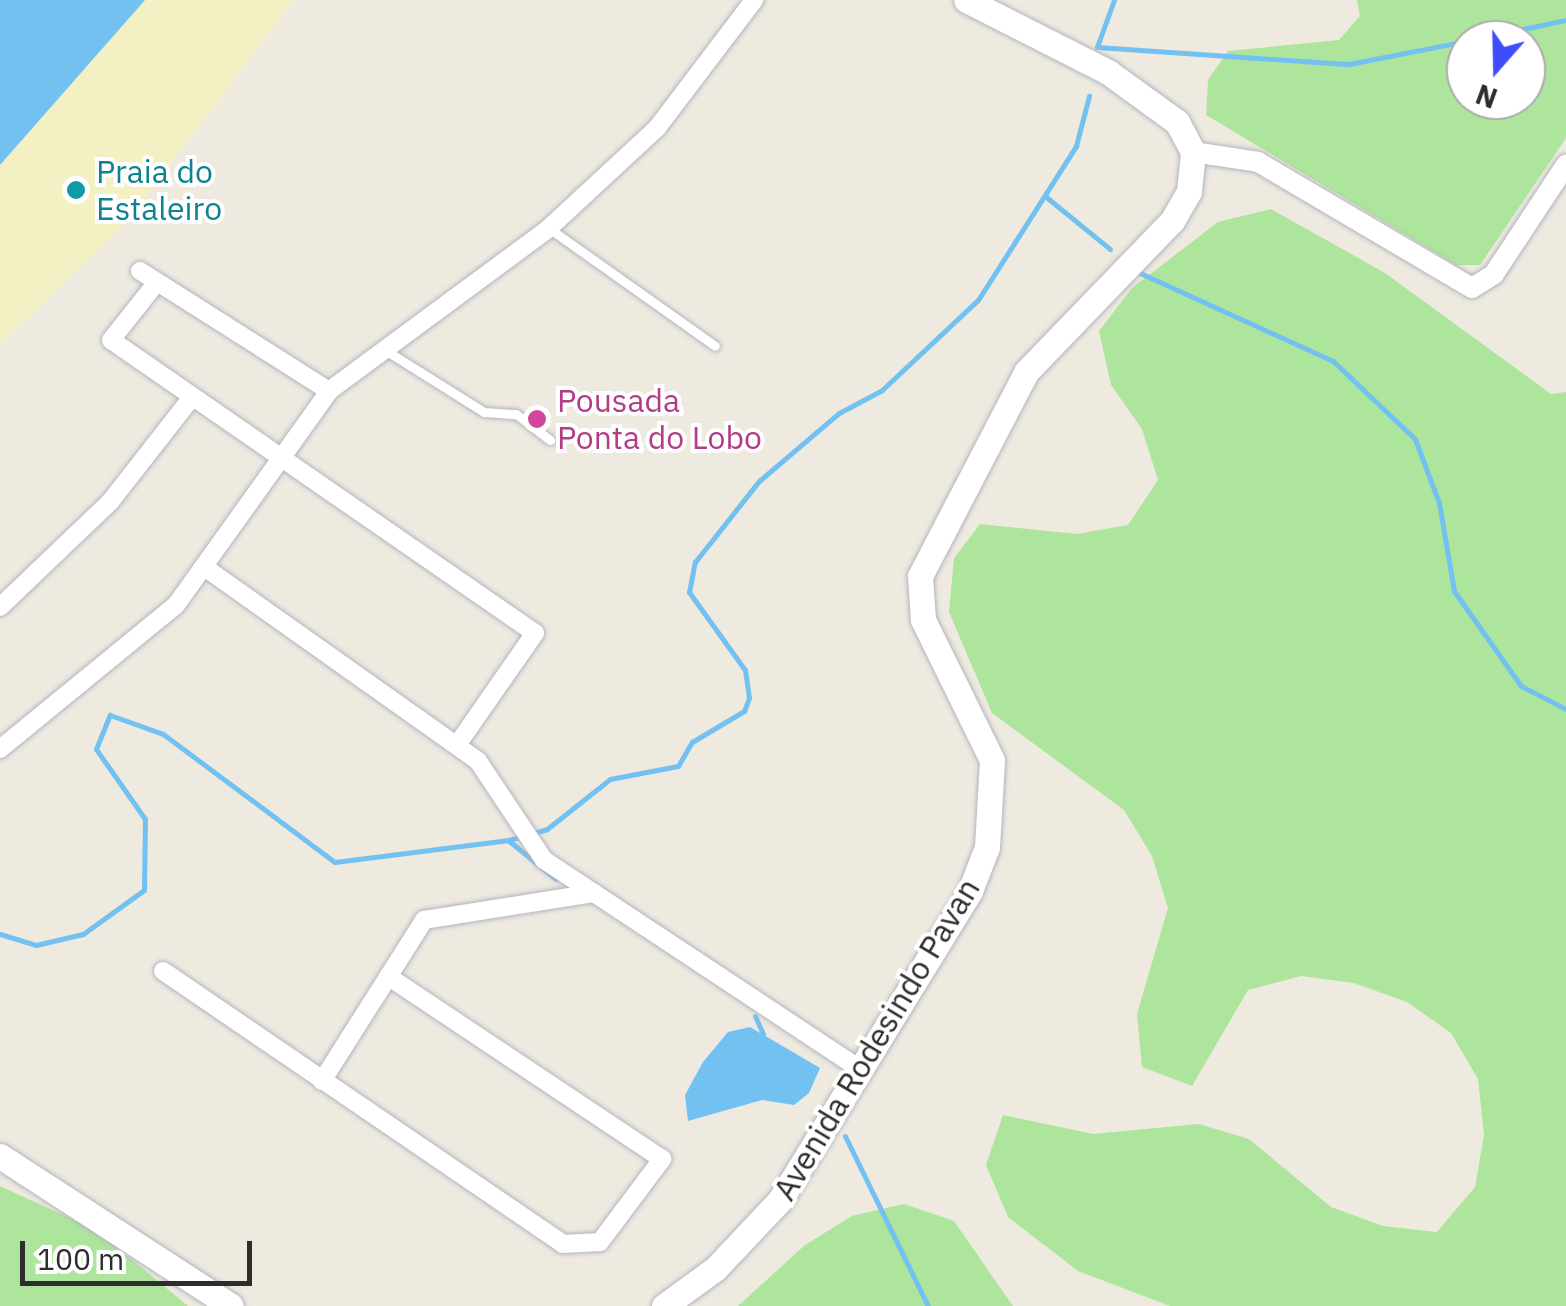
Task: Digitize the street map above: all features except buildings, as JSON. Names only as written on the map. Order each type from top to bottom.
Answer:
[{"type":"main road","points":[[966,0],[1108,72],[1177,122],[1193,152]]},
{"type":"main road","name":"Avenida Rodesindo Pavan","points":[[664,1306],[751,1237],[865,1068],[970,891],[994,801],[985,734],[923,620],[920,576],[1026,372],[1172,221],[1189,190],[1193,152]]},
{"type":"main road","points":[[0,1156],[231,1306]]},
{"type":"street","points":[[0,749],[96,678],[207,569],[330,391],[382,348],[549,228],[657,128],[754,0]]},
{"type":"street","points":[[1193,152],[1258,162],[1472,288],[1494,274],[1566,165]]},
{"type":"street","points":[[140,271],[330,391]]},
{"type":"street","points":[[157,282],[112,340],[535,633],[457,745]]},
{"type":"street","points":[[0,607],[110,502],[192,397]]},
{"type":"street","points":[[207,569],[457,745],[498,783],[534,849],[813,1040],[865,1068]]},
{"type":"street","points":[[322,1081],[424,920],[594,893]]},
{"type":"street","points":[[163,970],[563,1244],[600,1242],[662,1159],[388,976]]},
{"type":"lane","points":[[549,228],[715,346]]},
{"type":"lane","points":[[382,348],[484,412],[516,414],[550,440]]},
{"type":"green space","points":[[1357,0],[1566,0],[1566,138],[1480,265],[1456,265],[1206,115],[1208,80],[1228,51],[1339,40],[1360,16]]},
{"type":"green space","points":[[1271,209],[1385,273],[1551,394],[1566,392],[1566,1306],[1170,1306],[1078,1271],[1008,1217],[986,1165],[1003,1115],[1093,1134],[1199,1124],[1249,1139],[1331,1207],[1383,1226],[1437,1232],[1475,1187],[1484,1135],[1478,1079],[1451,1033],[1407,1002],[1354,983],[1301,976],[1248,990],[1192,1086],[1142,1067],[1137,1014],[1168,908],[1152,856],[1124,810],[992,713],[949,612],[954,558],[980,524],[1077,534],[1128,525],[1158,480],[1142,429],[1111,385],[1099,331],[1132,288],[1218,222]]},
{"type":"green space","points":[[0,1186],[96,1230],[188,1306],[0,1306]]},
{"type":"green space","points":[[904,1204],[954,1221],[1013,1306],[738,1306],[805,1245],[852,1216]]},
{"type":"sand","name":"Praia do Estaleiro","points":[[145,0],[294,0],[132,216],[0,345],[0,165]]},
{"type":"water","points":[[0,0],[145,0],[0,165]]},
{"type":"water","points":[[750,1027],[820,1068],[809,1093],[794,1105],[762,1100],[688,1121],[685,1095],[703,1062],[728,1032]]},
{"type":"waterway","points":[[1114,0],[1097,47],[1349,64],[1446,45]]},
{"type":"waterway","points":[[1546,24],[1566,20]]},
{"type":"waterway","points":[[0,934],[36,945],[83,934],[144,890],[145,819],[96,749],[110,715],[163,734],[335,862],[509,840],[547,829],[610,779],[678,766],[692,742],[744,711],[749,698],[745,670],[689,592],[695,562],[759,481],[839,413],[882,390],[978,300],[1076,146],[1089,96]]},
{"type":"waterway","points":[[1045,196],[1110,249]]},
{"type":"waterway","points":[[1140,273],[1333,361],[1415,439],[1439,503],[1454,591],[1521,686],[1566,709]]},
{"type":"waterway","points":[[509,841],[556,879]]},
{"type":"waterway","points":[[755,1016],[763,1034]]},
{"type":"waterway","points":[[845,1136],[928,1306]]},
{"type":"place","name":"Praia do Estaleiro","points":[[76,190]]},
{"type":"place","name":"Pousada Ponta do Lobo","points":[[537,419]]}]
